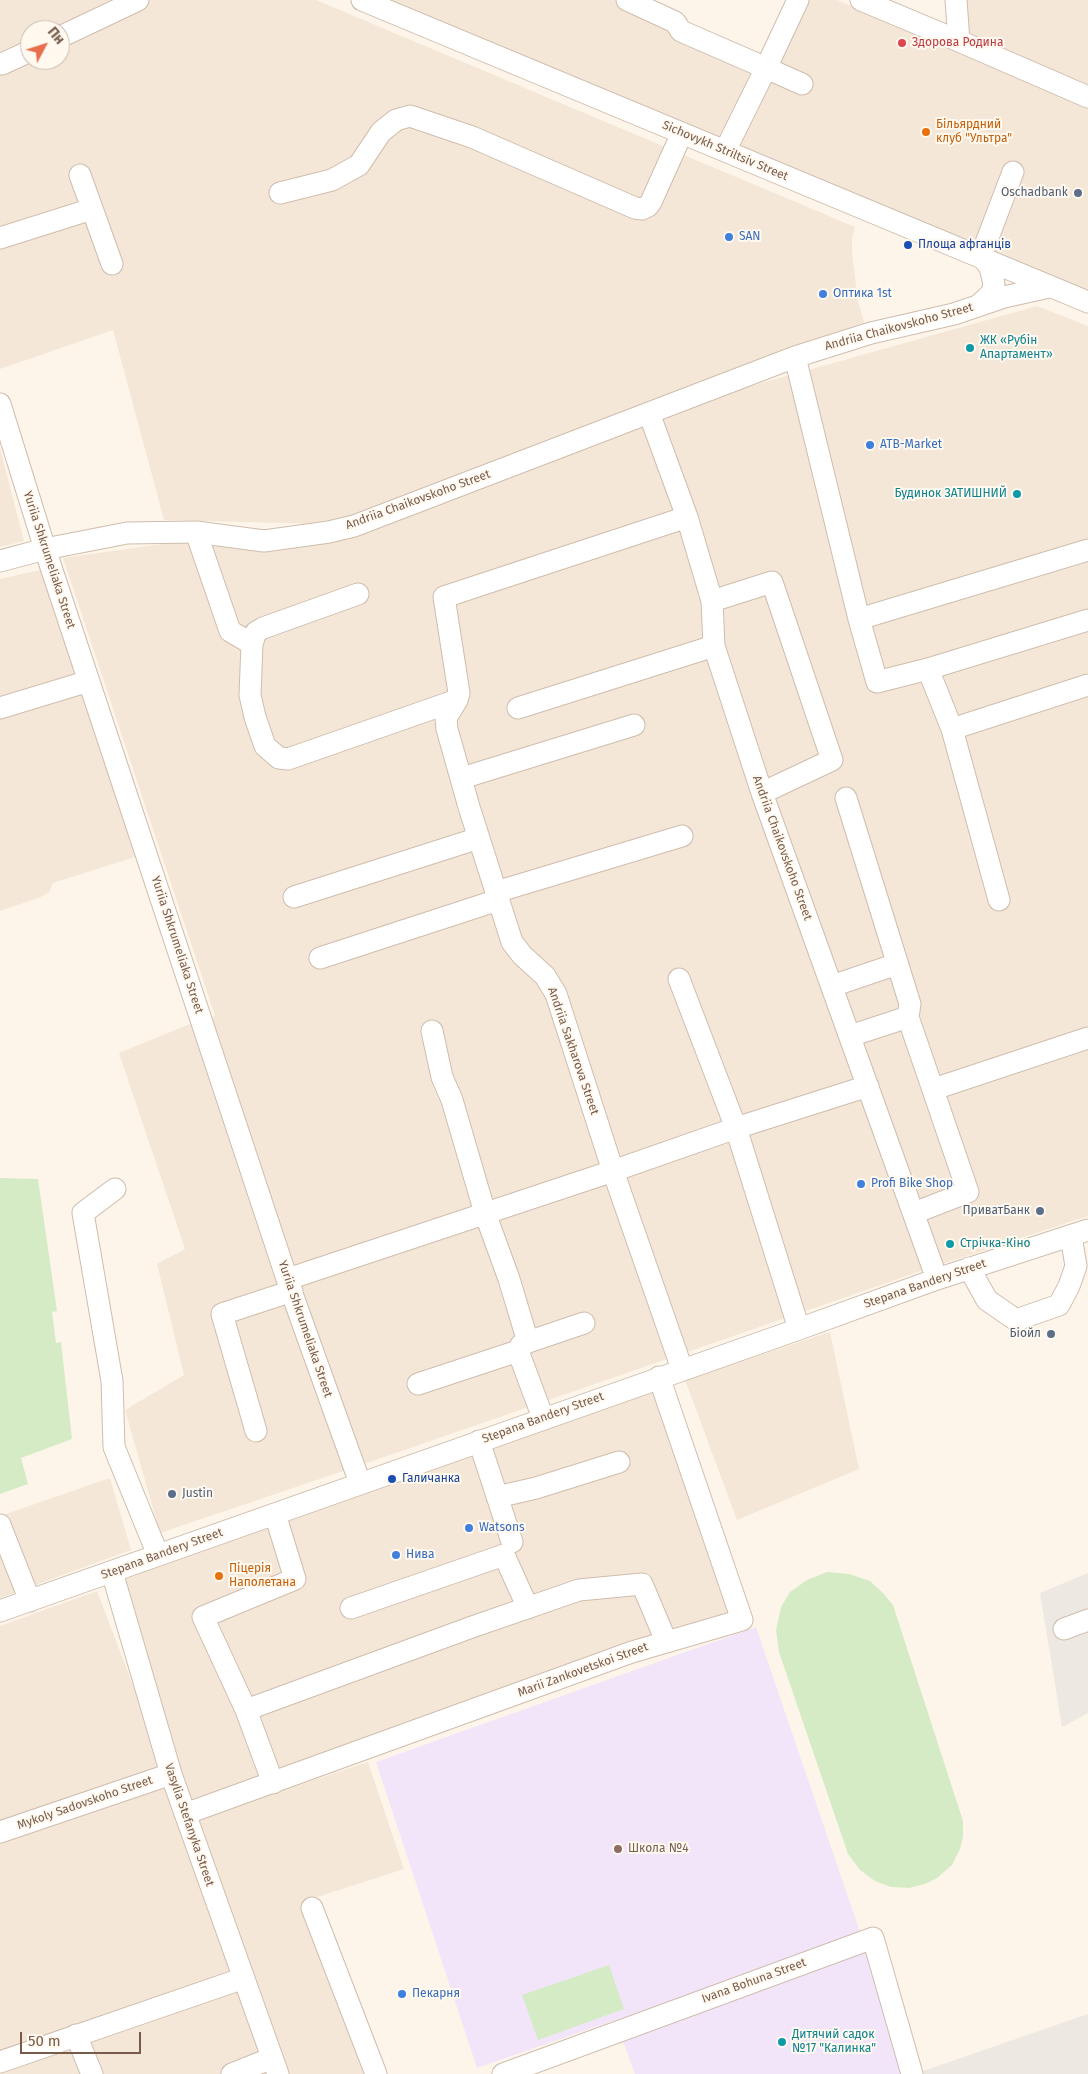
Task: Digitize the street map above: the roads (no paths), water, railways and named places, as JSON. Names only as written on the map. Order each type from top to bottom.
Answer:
[{"type":"street","points":[[70,32],[138,0]]},
{"type":"street","name":"Sichovykh Striltsiv Street","points":[[362,0],[1088,302]]},
{"type":"street","points":[[630,0],[675,22],[681,31],[802,84]]},
{"type":"street","points":[[725,151],[798,0]]},
{"type":"street","points":[[861,0],[1088,97]]},
{"type":"street","points":[[956,0],[959,41]]},
{"type":"street","points":[[2,64],[20,56]]},
{"type":"street","points":[[280,193],[332,180],[360,165],[380,132],[396,120],[410,116],[472,137],[635,208],[642,209],[651,202],[682,133]]},
{"type":"street","points":[[981,256],[1013,172]]},
{"type":"street","points":[[80,175],[112,264]]},
{"type":"street","points":[[0,238],[92,209]]},
{"type":"street","name":"Andriia Chaikovskoho Street","points":[[980,304],[992,293],[994,284],[990,267],[981,256]]},
{"type":"street","name":"Andriia Chaikovskoho Street","points":[[0,561],[45,549],[127,533],[196,532],[264,540],[329,532],[354,526],[795,357],[870,333],[954,314],[980,304],[1049,287]]},
{"type":"street","points":[[795,357],[859,619],[877,682],[928,669],[1088,620]]},
{"type":"street","name":"Yuriia Shkrumeliaka Street","points":[[0,404],[45,549],[290,1285],[360,1484]]},
{"type":"street","name":"Andriia Chaikovskoho Street","points":[[649,413],[687,517],[712,601],[714,646],[762,793],[937,1279]]},
{"type":"street","name":"Andriia Sakharova Street","points":[[682,1369],[613,1171],[552,985],[546,976],[514,946],[479,838],[447,729],[446,718],[457,700],[459,692],[444,598],[687,517]]},
{"type":"street","points":[[196,532],[230,631],[252,644]]},
{"type":"street","points":[[859,619],[1088,550]]},
{"type":"street","points":[[712,601],[772,582],[832,760],[762,793]]},
{"type":"street","points":[[358,594],[262,628],[256,632],[252,644],[250,696],[265,746],[279,758],[288,760],[457,700]]},
{"type":"street","points":[[518,708],[714,646]]},
{"type":"street","points":[[928,669],[952,730],[999,900]]},
{"type":"street","points":[[0,708],[89,681]]},
{"type":"street","points":[[952,730],[1088,684]]},
{"type":"street","points":[[462,778],[634,725]]},
{"type":"street","points":[[846,798],[910,1004],[908,1017],[968,1192],[914,1213]]},
{"type":"street","points":[[320,958],[497,896],[682,836]]},
{"type":"street","points":[[294,897],[479,838]]},
{"type":"street","points":[[832,986],[897,964]]},
{"type":"street","points":[[679,979],[736,1128],[799,1329]]},
{"type":"street","points":[[850,1036],[908,1017]]},
{"type":"street","points":[[432,1031],[442,1077],[452,1100],[484,1213],[509,1278],[523,1347],[543,1418]]},
{"type":"street","points":[[934,1089],[1088,1038]]},
{"type":"street","points":[[256,1430],[222,1314],[290,1285],[484,1213],[736,1128],[868,1086]]},
{"type":"street","points":[[115,1189],[83,1213],[112,1381],[114,1447],[158,1555]]},
{"type":"street","points":[[969,1268],[987,1300],[1016,1320],[1060,1305],[1070,1286],[1076,1266],[1080,1233]]},
{"type":"street","name":"Stepana Bandery Street","points":[[0,1611],[937,1279],[1080,1233]]},
{"type":"street","points":[[418,1384],[584,1323]]},
{"type":"street","name":"Marii Zankovetskoi Street","points":[[185,1814],[666,1641],[742,1620],[659,1377]]},
{"type":"street","points":[[479,1441],[512,1542]]},
{"type":"street","points":[[497,1497],[536,1488],[618,1462]]},
{"type":"street","points":[[273,1783],[246,1710],[202,1617],[295,1579],[275,1514]]},
{"type":"street","points":[[0,1525],[30,1601]]},
{"type":"street","points":[[351,1608],[504,1555],[528,1608]]},
{"type":"street","name":"Vasylia Stefanyka Street","points":[[112,1572],[171,1774],[275,2066]]},
{"type":"street","points":[[246,1710],[579,1590],[642,1584],[666,1641]]},
{"type":"street","points":[[1064,1629],[1088,1620]]},
{"type":"street","name":"Mykoly Sadovskoho Street","points":[[0,1832],[171,1774]]},
{"type":"street","points":[[312,1908],[376,2074]]},
{"type":"street","name":"Ivana Bohuna Street","points":[[503,2074],[873,1938],[912,2074]]},
{"type":"street","points":[[0,2062],[244,1978]]},
{"type":"street","points":[[76,2035],[92,2074]]},
{"type":"street","points":[[232,2074],[275,2066]]},
{"type":"place","name":"Здорова Родина","points":[[902,43]]},
{"type":"place","name":"Більярдний клуб \"Ультра\"","points":[[926,132]]},
{"type":"place","name":"Oschadbank","points":[[1078,193]]},
{"type":"place","name":"SAN","points":[[729,237]]},
{"type":"place","name":"Площа афганців","points":[[908,245]]},
{"type":"place","name":"Оптика 1st","points":[[823,294]]},
{"type":"place","name":"ЖК «Рубін Апартамент»","points":[[970,348]]},
{"type":"place","name":"ATB-Market","points":[[870,445]]},
{"type":"place","name":"Будинок ЗАТИШНИЙ","points":[[1017,494]]},
{"type":"place","name":"Profi Bike Shop","points":[[861,1184]]},
{"type":"place","name":"ПриватБанк","points":[[1040,1211]]},
{"type":"place","name":"Стрічка-Кіно","points":[[950,1244]]},
{"type":"place","name":"Біойл","points":[[1051,1334]]},
{"type":"place","name":"Галичанка","points":[[392,1479]]},
{"type":"place","name":"Justin","points":[[172,1494]]},
{"type":"place","name":"Watsons","points":[[469,1528]]},
{"type":"place","name":"Нива","points":[[396,1555]]},
{"type":"place","name":"Піцерія Наполетана","points":[[219,1576]]},
{"type":"place","name":"Школа №4","points":[[618,1849]]},
{"type":"place","name":"Пекарня","points":[[402,1994]]},
{"type":"place","name":"Дитячий садок №17 \"Калинка\"","points":[[782,2042]]}]
